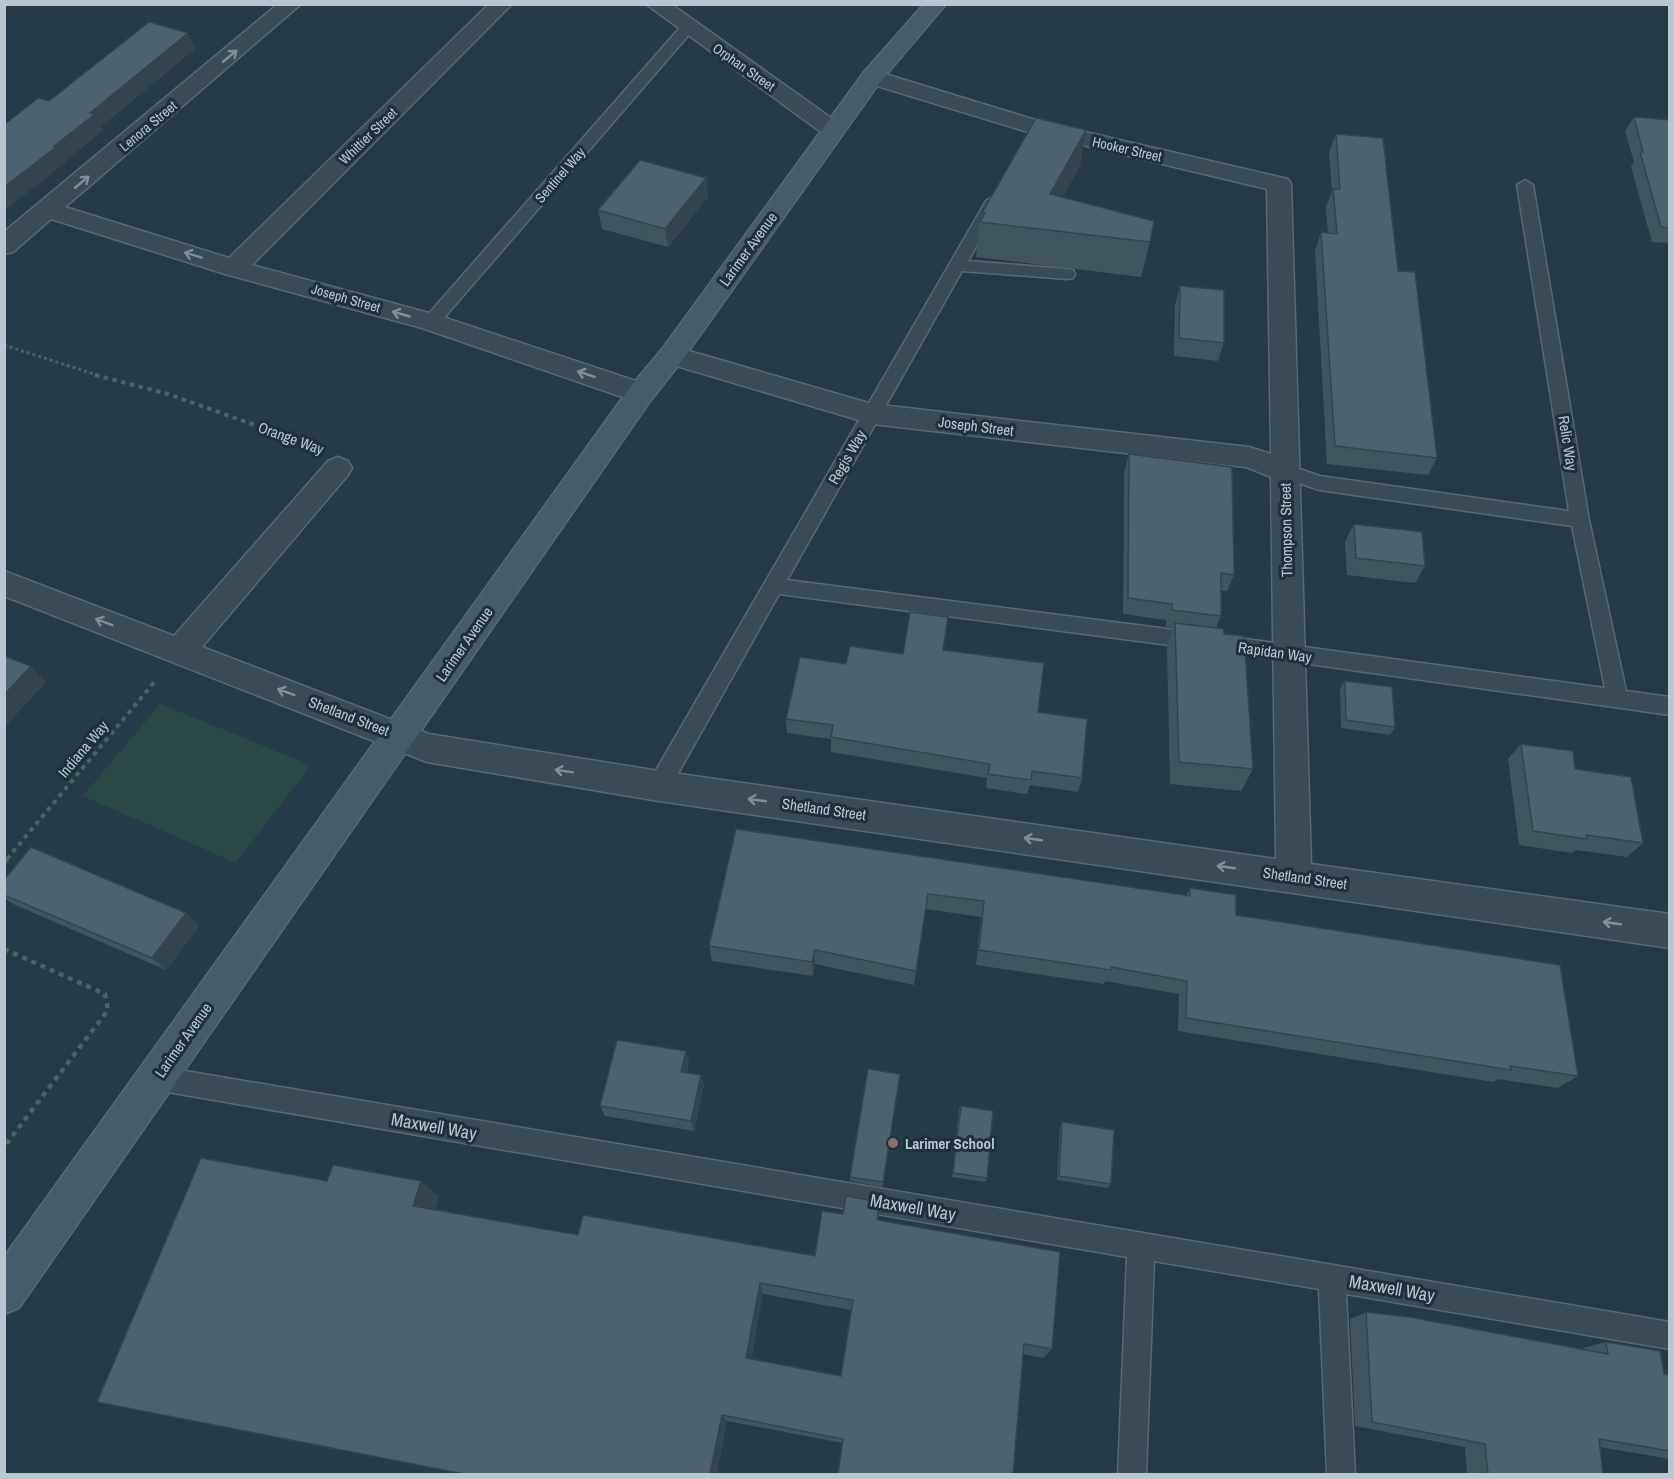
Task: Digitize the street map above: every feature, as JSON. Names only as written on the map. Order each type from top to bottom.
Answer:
[{"type":"street","name":"Lenora Street","points":[[4,246],[291,4]]},
{"type":"street","name":"Whittier Street","points":[[234,268],[502,4]]},
{"type":"street","name":"Orphan Street","points":[[656,4],[833,130]]},
{"type":"street","name":"Larimer Avenue","points":[[4,1293],[641,393],[672,356],[872,77],[936,4]]},
{"type":"street","name":"Hooker Street","points":[[872,77],[1030,137],[1279,184]]},
{"type":"street","name":"Thompson Street","points":[[1279,184],[1294,876]]},
{"type":"street","name":"Joseph Street","points":[[48,210],[234,268],[431,322],[641,393]]},
{"type":"street","name":"Joseph Street","points":[[672,356],[872,414],[1249,457],[1285,471]]},
{"type":"street","name":"Orange Way","points":[[180,651],[338,468]]},
{"type":"street","name":"Shetland Street","points":[[4,584],[399,735],[427,748],[659,786],[1670,932]]},
{"type":"lane","name":"Sentinel Way","points":[[431,322],[688,27]]},
{"type":"lane","name":"Relic Way","points":[[1525,185],[1580,520],[1617,699]]},
{"type":"lane","name":"Regis Way","points":[[659,786],[1002,186]]},
{"type":"lane","points":[[957,265],[1067,274]]},
{"type":"lane","points":[[1285,471],[1319,483],[1580,520]]},
{"type":"lane","name":"Rapidan Way","points":[[773,586],[1289,653],[1670,706]]},
{"type":"lane","name":"Maxwell Way","points":[[156,1078],[1670,1336]]},
{"type":"lane","points":[[1132,1474],[1141,1246]]},
{"type":"lane","points":[[1332,1278],[1341,1474]]},
{"type":"path","name":"Orange Way","points":[[4,345],[91,374],[168,394],[331,453],[338,468]]},
{"type":"path","name":"Indiana Way","points":[[4,863],[180,651]]},
{"type":"path","points":[[4,949],[105,994],[108,1010],[4,1147]]},
{"type":"green space","points":[[160,704],[311,765],[236,863],[83,796]]},
{"type":"building","points":[[149,22],[188,33],[90,113],[95,114],[54,146],[56,147],[4,187],[4,125],[38,98],[49,101]]},
{"type":"building","points":[[1634,117],[1670,120],[1670,228],[1661,227],[1640,152],[1643,152]]},
{"type":"building","points":[[1036,118],[1086,130],[1050,194],[1154,221],[1150,242],[980,222],[985,213],[982,213]]},
{"type":"building","points":[[1336,134],[1383,138],[1398,271],[1415,272],[1437,458],[1335,446],[1321,232],[1337,234],[1333,189],[1340,189]]},
{"type":"building","points":[[640,160],[706,178],[665,229],[598,210]]},
{"type":"building","points":[[1180,286],[1224,290],[1224,343],[1179,338]]},
{"type":"building","points":[[1129,454],[1232,467],[1234,575],[1221,573],[1221,616],[1172,610],[1172,604],[1128,598]]},
{"type":"building","points":[[1354,524],[1422,532],[1425,566],[1356,558]]},
{"type":"building","points":[[910,612],[948,617],[943,650],[1044,663],[1038,712],[1087,719],[1082,778],[1032,771],[1031,780],[988,774],[990,764],[831,737],[833,725],[786,719],[800,657],[846,664],[850,646],[903,654]]},
{"type":"building","points":[[1175,623],[1224,629],[1224,634],[1244,636],[1253,769],[1179,762]]},
{"type":"building","points":[[4,656],[31,666],[4,695]]},
{"type":"building","points":[[1345,681],[1392,687],[1395,727],[1346,720]]},
{"type":"building","points":[[1521,744],[1573,751],[1575,769],[1631,777],[1643,843],[1586,835],[1587,839],[1533,831]]},
{"type":"building","points":[[736,829],[1190,896],[1190,888],[1236,895],[1236,915],[1560,965],[1578,1076],[1510,1066],[1511,1070],[1186,1018],[1187,981],[1111,967],[1111,970],[979,950],[984,901],[928,894],[916,971],[815,950],[812,962],[709,946]]},
{"type":"building","points":[[31,847],[186,913],[152,958],[4,895],[4,880]]},
{"type":"building","points":[[617,1040],[686,1051],[681,1072],[701,1075],[691,1121],[600,1106]]},
{"type":"building","points":[[868,1069],[900,1074],[883,1182],[850,1177]]},
{"type":"building","points":[[961,1106],[993,1111],[987,1178],[953,1173]]},
{"type":"building","points":[[1062,1122],[1114,1130],[1111,1184],[1059,1176]]},
{"type":"building","points":[[201,1158],[327,1181],[333,1165],[421,1181],[413,1206],[578,1235],[583,1215],[815,1256],[822,1211],[843,1214],[846,1196],[880,1202],[877,1220],[1060,1252],[1052,1349],[1024,1344],[1013,1474],[838,1474],[843,1439],[722,1415],[710,1474],[464,1474],[97,1402]],"holes":[[[760,1283],[853,1300],[841,1376],[746,1358]]]},
{"type":"building","points":[[1366,1312],[1409,1317],[1608,1354],[1606,1342],[1660,1351],[1664,1374],[1670,1375],[1670,1451],[1599,1439],[1603,1474],[1488,1474],[1485,1444],[1372,1422]]},
{"type":"place","name":"Larimer School","points":[[893,1143]]}]
